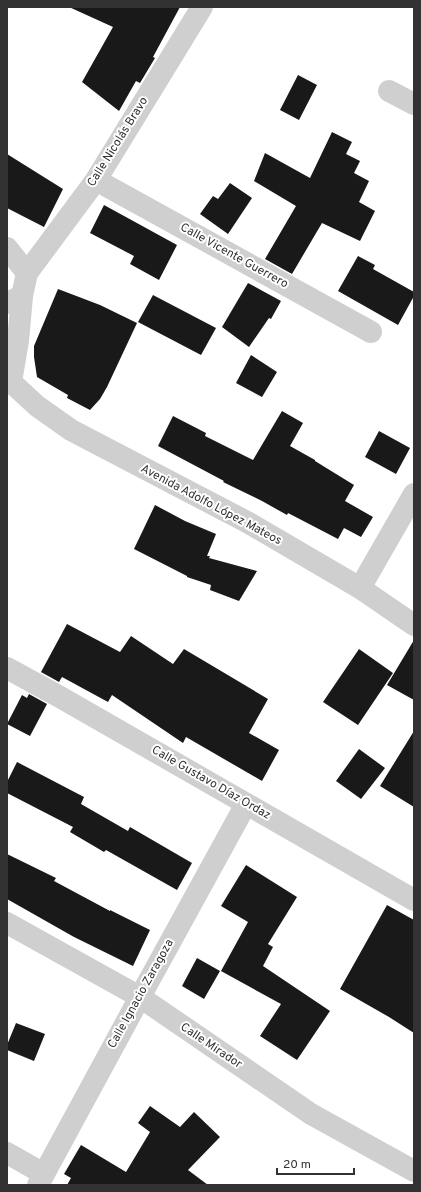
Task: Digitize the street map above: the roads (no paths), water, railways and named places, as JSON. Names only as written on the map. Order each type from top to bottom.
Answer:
[{"type":"street","name":"Calle Nicolás Bravo","points":[[28,273],[96,180],[202,7]]},
{"type":"street","points":[[389,92],[414,104]]},
{"type":"street","name":"Calle Vicente Guerrero","points":[[96,180],[371,332]]},
{"type":"street","points":[[7,248],[28,273],[14,299],[18,341],[9,386]]},
{"type":"street","name":"Avenida Adolfo López Mateos","points":[[9,386],[72,430],[247,522],[360,588],[414,625]]},
{"type":"street","points":[[360,588],[414,494]]},
{"type":"street","name":"Calle Gustavo Díaz Ordaz","points":[[7,668],[414,900]]},
{"type":"street","name":"Calle Ignacio Zaragoza","points":[[41,1182],[246,804]]},
{"type":"street","name":"Calle Mirador","points":[[7,923],[140,997],[311,1114],[414,1171]]},
{"type":"street","points":[[7,1153],[41,1182]]}]
